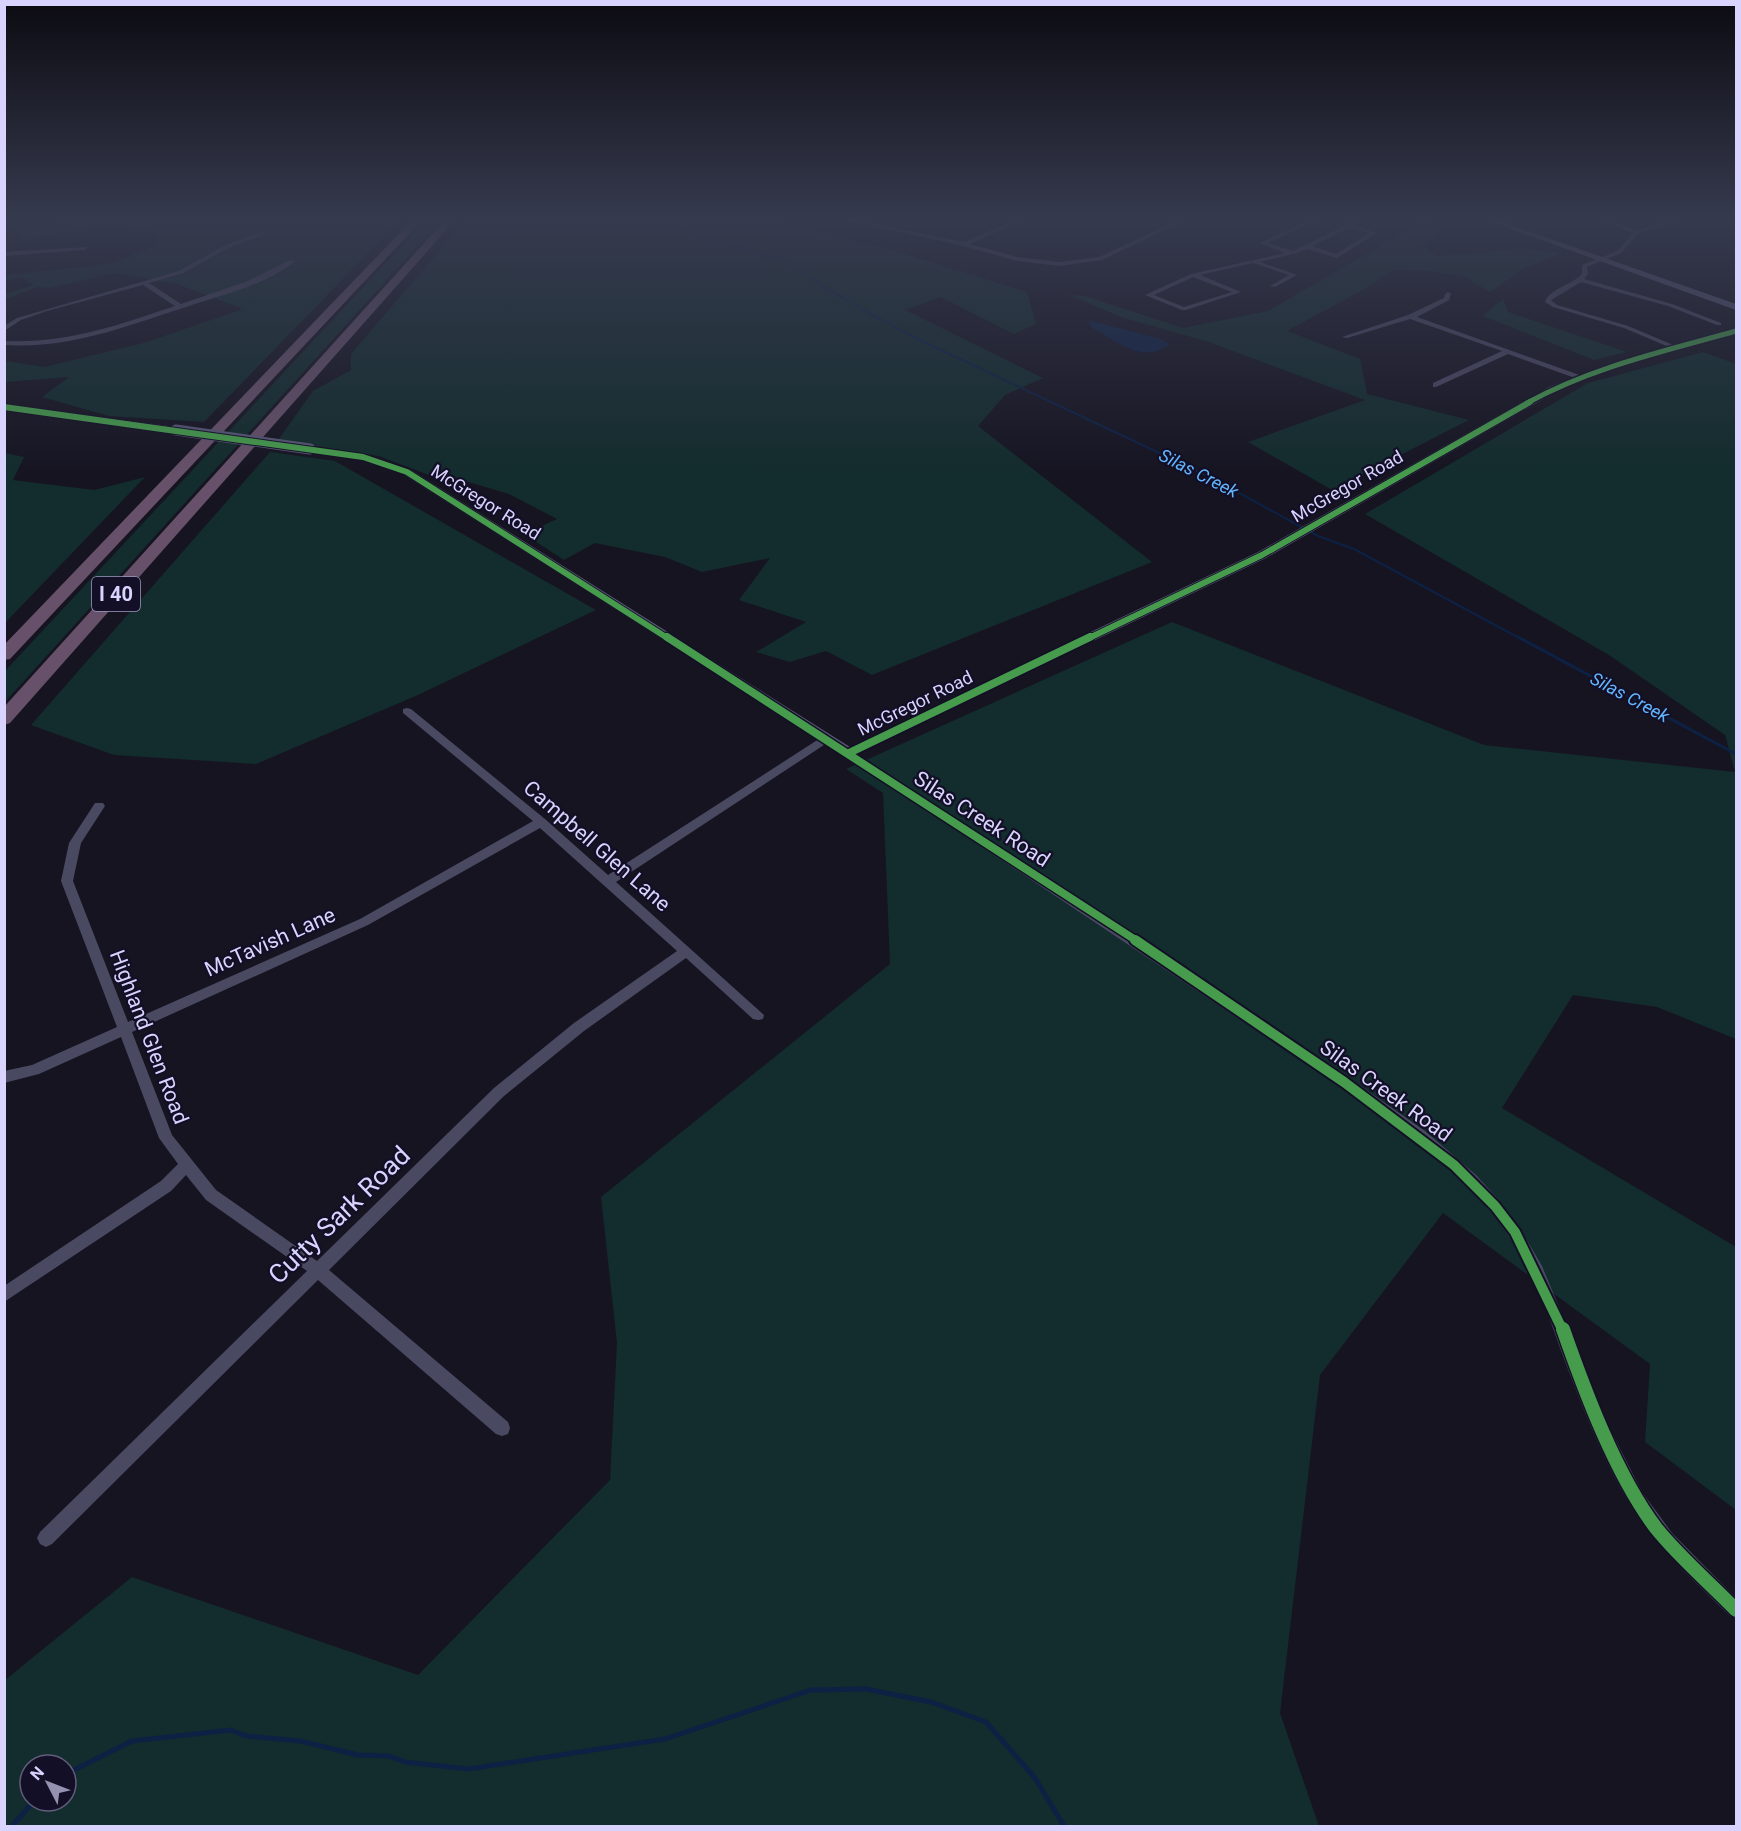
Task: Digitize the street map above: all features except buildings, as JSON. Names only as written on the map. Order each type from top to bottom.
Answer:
[{"type":"highway","name":"I 40","points":[[4,655],[336,305]]},
{"type":"highway","name":"I 40","points":[[4,719],[374,305]]},
{"type":"street","points":[[4,329],[19,319],[63,305]]},
{"type":"street","points":[[1175,305],[1184,309],[1195,305]]},
{"type":"street","points":[[1345,337],[1411,317],[1435,305]]},
{"type":"street","points":[[1554,305],[1626,327],[1676,348]]},
{"type":"street","points":[[1671,305],[1719,324]]},
{"type":"street","points":[[4,344],[71,340],[180,306]]},
{"type":"street","points":[[1411,317],[1581,377]]},
{"type":"street","name":"McGregor Road","points":[[4,408],[363,457],[407,472],[849,753],[1262,555],[1430,457],[1581,377],[1737,332]]},
{"type":"street","points":[[1436,385],[1509,351]]},
{"type":"street","name":"Campbell Glen Lane","points":[[407,711],[541,822],[758,1015]]},
{"type":"street","points":[[608,882],[826,739]]},
{"type":"street","name":"Silas Creek Road","points":[[849,753],[1310,1058],[1384,1110],[1454,1165],[1479,1188],[1515,1232],[1539,1276],[1561,1324],[1588,1399],[1638,1501],[1658,1529],[1737,1610]]},
{"type":"street","name":"Highland Glen Road","points":[[99,807],[75,843],[67,881],[122,1029],[166,1138],[211,1195],[317,1269],[502,1428]]},
{"type":"street","name":"McTavish Lane","points":[[4,1077],[34,1070],[364,922],[541,822]]},
{"type":"street","name":"Cutty Sark Road","points":[[46,1538],[499,1092],[579,1028],[686,951]]},
{"type":"street","points":[[4,1294],[166,1186],[187,1165]]},
{"type":"green space","points":[[234,305],[317,305],[204,422],[109,416],[42,397],[69,377],[5,382],[5,361],[45,367],[147,342],[243,309]]},
{"type":"green space","points":[[346,305],[364,305],[5,702],[4,672]]},
{"type":"green space","points":[[393,305],[918,305],[905,310],[1043,378],[1005,395],[978,426],[1152,562],[872,675],[826,651],[790,662],[756,652],[806,622],[739,600],[770,558],[702,572],[665,557],[595,543],[564,560],[524,534],[557,519],[509,494],[458,479],[431,476],[379,456],[278,440],[313,391],[351,370],[351,354]]},
{"type":"green space","points":[[958,305],[1031,305],[1036,324],[1014,334]]},
{"type":"green space","points":[[1094,305],[1114,305],[1183,328],[1268,311],[1278,305],[1334,305],[1287,331],[1360,359],[1367,394],[1469,420],[1332,490],[1248,442],[1365,400],[1209,342],[1124,318]]},
{"type":"green space","points":[[1495,305],[1505,305],[1508,312],[1627,352],[1594,360],[1483,316]]},
{"type":"green space","points":[[1703,352],[1736,364],[1736,1039],[1657,1007],[1573,995],[1502,1108],[1736,1247],[1736,1510],[1645,1442],[1650,1364],[1443,1213],[1320,1375],[1280,1713],[1319,1826],[5,1826],[5,1680],[132,1577],[418,1675],[610,1480],[617,1343],[601,1197],[890,964],[883,793],[846,769],[1172,622],[1484,745],[1735,772],[1725,735],[1609,655],[1365,514],[1588,383]]},
{"type":"green space","points":[[270,452],[335,461],[596,610],[418,695],[256,764],[114,755],[31,725]]},
{"type":"green space","points":[[5,453],[24,457],[13,480],[94,490],[145,477],[5,623]]},
{"type":"water","points":[[1088,320],[1161,339],[1169,344],[1159,350],[1140,352],[1092,328]]},
{"type":"waterway","name":"Silas Creek","points":[[856,305],[922,341],[1208,476],[1318,536],[1354,549],[1521,639]]},
{"type":"waterway","name":"Silas Creek","points":[[1518,637],[1736,754]]},
{"type":"waterway","points":[[78,1768],[132,1741],[231,1730],[246,1736],[300,1741],[358,1755],[389,1756],[405,1762],[468,1769],[665,1739],[811,1690],[866,1689],[931,1702],[986,1722],[1035,1778],[1064,1826]]},
{"type":"waterway","points":[[12,1826],[23,1813]]},
{"type":"cycle path","points":[[849,753],[1262,555],[1430,457],[1553,389],[1606,368],[1736,331]]},
{"type":"cycle path","points":[[4,407],[363,457],[407,472],[849,753],[1179,969],[1344,1082],[1454,1165],[1495,1206],[1515,1232],[1561,1324],[1588,1399],[1638,1501],[1657,1529],[1736,1610]]}]
